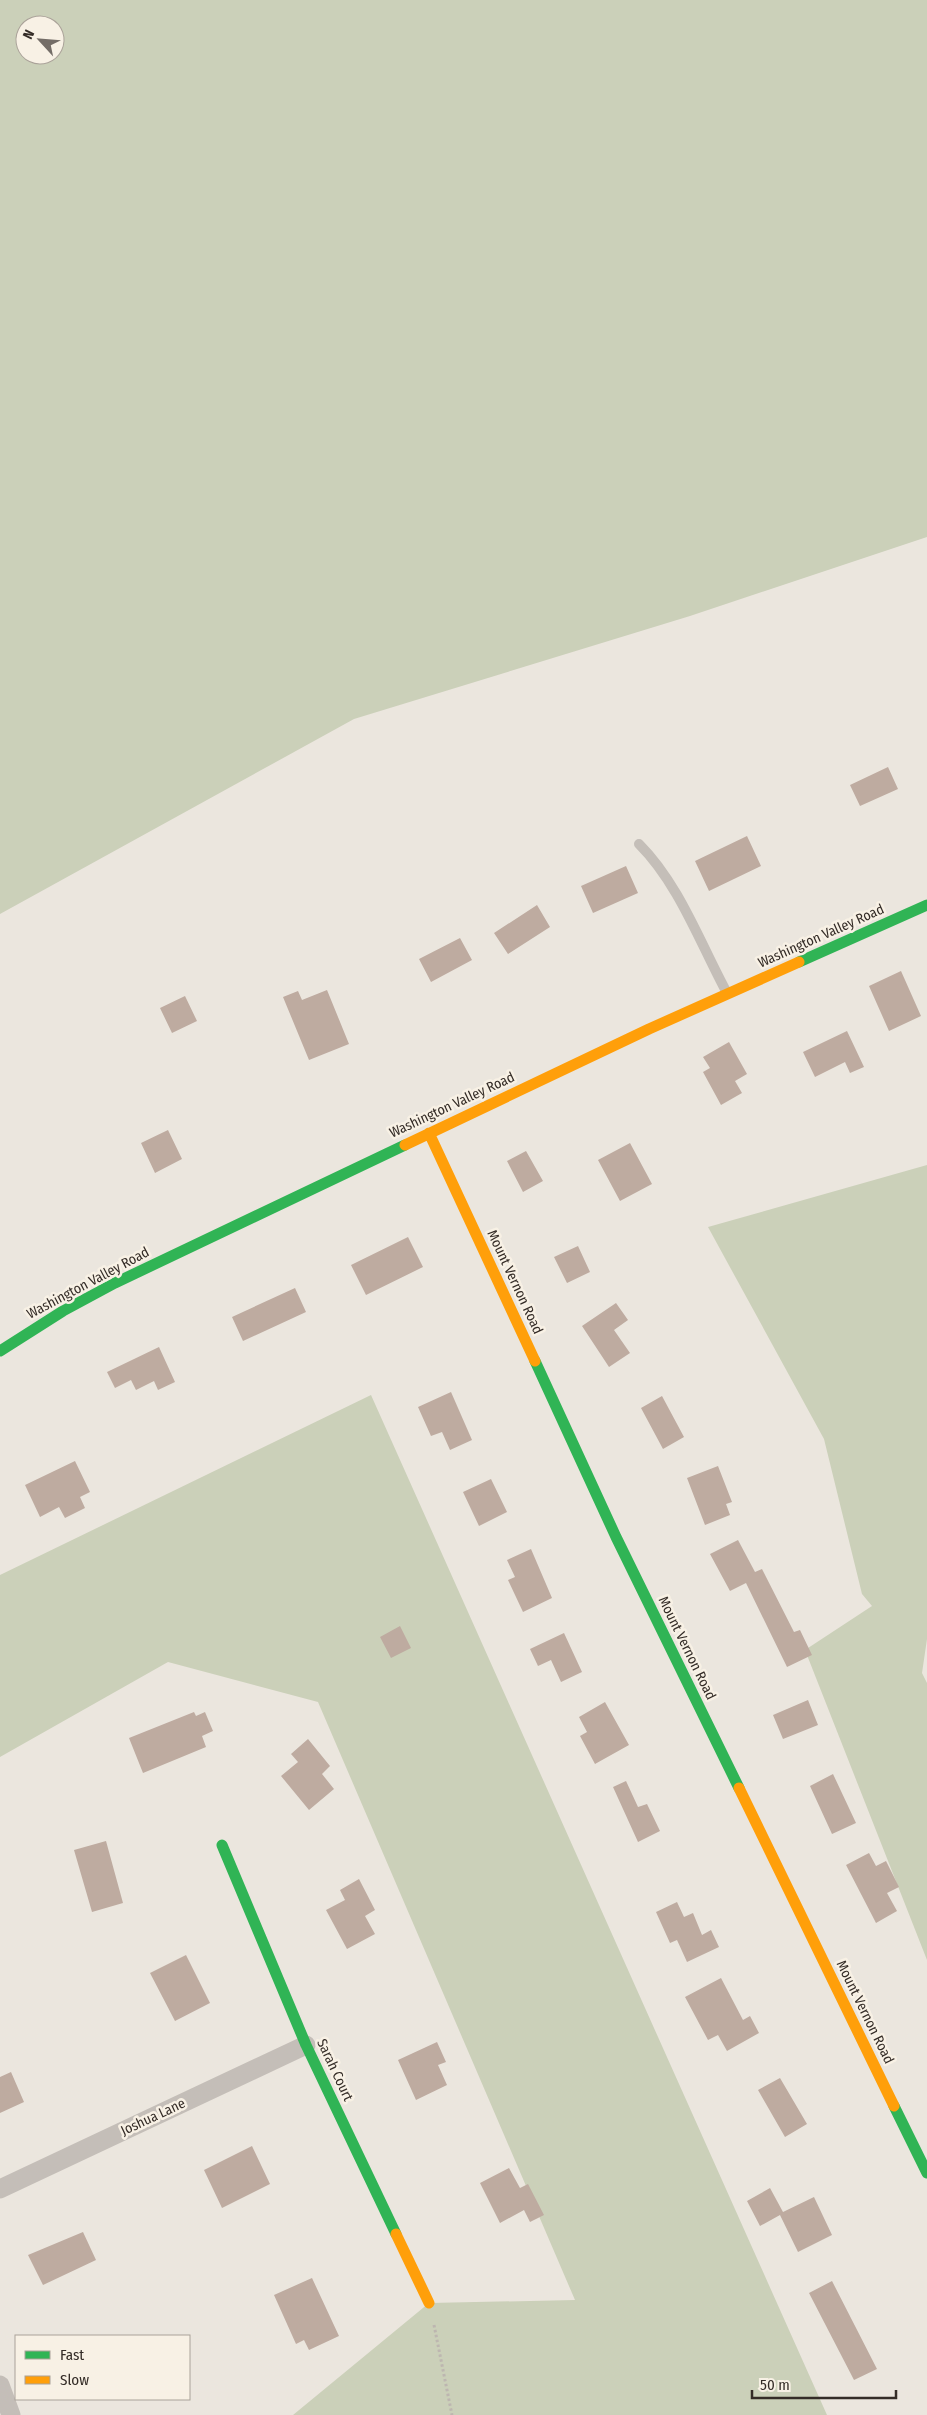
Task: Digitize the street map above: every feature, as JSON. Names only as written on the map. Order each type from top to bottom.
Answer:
[{"type":"street","name":"Washington Valley Road","points":[[0,1350],[63,1311],[115,1283],[429,1133],[727,994],[927,905]]},
{"type":"street","name":"Mount Vernon Road","points":[[429,1133],[616,1537],[927,2173]]},
{"type":"street","name":"Sarah Court","points":[[222,1845],[306,2044],[429,2303]]},
{"type":"street","name":"Joshua Lane","points":[[0,2189],[306,2044]]},
{"type":"street","points":[[0,2385],[11,2415]]},
{"type":"lane","points":[[639,844],[652,857],[672,887],[727,994]]},
{"type":"path","points":[[429,2303],[452,2415]]},
{"type":"green space","points":[[0,0],[927,0],[927,537],[690,616],[354,719],[0,914]]},
{"type":"green space","points":[[927,1165],[927,1639],[922,1673],[927,1683],[927,1960],[805,1650],[872,1606],[862,1594],[824,1439],[708,1227]]},
{"type":"green space","points":[[371,1395],[827,2415],[293,2415],[429,2303],[575,2300],[318,1702],[168,1662],[0,1757],[0,1575]]},
{"type":"building","points":[[888,767],[898,789],[860,806],[850,785]]},
{"type":"building","points":[[747,836],[761,866],[709,891],[695,861]]},
{"type":"building","points":[[626,866],[638,893],[593,913],[581,886]]},
{"type":"building","points":[[537,905],[550,927],[508,954],[494,933]]},
{"type":"building","points":[[460,938],[472,960],[431,982],[419,959]]},
{"type":"building","points":[[901,971],[921,1016],[889,1031],[869,986]]},
{"type":"building","points":[[327,990],[349,1044],[309,1060],[283,997],[298,991],[302,1000]]},
{"type":"building","points":[[185,996],[197,1021],[172,1033],[160,1008]]},
{"type":"building","points":[[847,1031],[864,1067],[850,1073],[845,1062],[815,1077],[803,1052]]},
{"type":"building","points":[[729,1042],[747,1074],[735,1081],[742,1093],[721,1105],[703,1072],[710,1068],[703,1057]]},
{"type":"building","points":[[168,1130],[182,1159],[155,1173],[141,1143]]},
{"type":"building","points":[[630,1143],[652,1184],[620,1201],[598,1160]]},
{"type":"building","points":[[526,1151],[543,1181],[523,1192],[507,1161]]},
{"type":"building","points":[[408,1237],[423,1267],[366,1295],[351,1265]]},
{"type":"building","points":[[578,1246],[590,1272],[567,1283],[554,1257]]},
{"type":"building","points":[[295,1288],[306,1312],[243,1341],[232,1317]]},
{"type":"building","points":[[616,1303],[628,1320],[614,1330],[630,1353],[609,1367],[582,1326]]},
{"type":"building","points":[[159,1347],[175,1382],[158,1390],[154,1381],[136,1390],[131,1380],[115,1388],[107,1372]]},
{"type":"building","points":[[451,1392],[472,1440],[450,1450],[442,1432],[431,1436],[418,1407]]},
{"type":"building","points":[[662,1396],[684,1437],[663,1449],[641,1408]]},
{"type":"building","points":[[75,1461],[90,1492],[80,1497],[85,1508],[65,1518],[59,1507],[40,1517],[25,1485]]},
{"type":"building","points":[[718,1466],[732,1502],[726,1504],[730,1515],[705,1525],[687,1478]]},
{"type":"building","points":[[491,1479],[507,1512],[479,1526],[463,1492]]},
{"type":"building","points":[[738,1540],[755,1572],[762,1569],[794,1632],[800,1630],[812,1655],[787,1667],[746,1583],[730,1591],[710,1554]]},
{"type":"building","points":[[531,1549],[552,1598],[523,1612],[508,1580],[515,1577],[507,1560]]},
{"type":"building","points":[[400,1626],[411,1648],[391,1658],[380,1637]]},
{"type":"building","points":[[564,1633],[582,1672],[561,1682],[551,1660],[538,1666],[530,1649]]},
{"type":"building","points":[[808,1700],[818,1725],[783,1739],[773,1715]]},
{"type":"building","points":[[605,1702],[629,1745],[595,1764],[580,1736],[587,1732],[579,1717]]},
{"type":"building","points":[[194,1712],[196,1716],[205,1712],[213,1731],[202,1736],[206,1747],[143,1773],[129,1738]]},
{"type":"building","points":[[308,1739],[330,1766],[322,1774],[334,1789],[309,1810],[281,1776],[298,1762],[291,1754]]},
{"type":"building","points":[[833,1774],[856,1823],[832,1834],[810,1786]]},
{"type":"building","points":[[626,1781],[638,1807],[647,1804],[660,1831],[638,1842],[613,1787]]},
{"type":"building","points":[[106,1841],[123,1903],[92,1912],[74,1850]]},
{"type":"building","points":[[869,1853],[876,1866],[886,1861],[899,1887],[887,1893],[897,1911],[876,1923],[846,1865]]},
{"type":"building","points":[[359,1879],[375,1910],[365,1916],[375,1934],[347,1949],[326,1910],[345,1900],[340,1890]]},
{"type":"building","points":[[677,1902],[684,1917],[693,1913],[702,1935],[711,1930],[719,1947],[687,1962],[677,1940],[670,1943],[656,1912]]},
{"type":"building","points":[[186,1955],[210,2003],[175,2021],[150,1973]]},
{"type":"building","points":[[721,1978],[743,2020],[750,2016],[759,2033],[727,2051],[718,2035],[708,2040],[685,1997]]},
{"type":"building","points":[[437,2042],[446,2062],[438,2065],[447,2085],[416,2100],[398,2060]]},
{"type":"building","points":[[11,2072],[24,2102],[0,2113],[0,2077]]},
{"type":"building","points":[[780,2078],[807,2124],[785,2137],[758,2090]]},
{"type":"building","points":[[252,2146],[270,2184],[222,2208],[204,2170]]},
{"type":"building","points":[[509,2168],[520,2188],[528,2184],[544,2215],[530,2222],[524,2210],[500,2223],[480,2183]]},
{"type":"building","points":[[770,2188],[783,2212],[814,2197],[832,2235],[798,2252],[780,2215],[760,2226],[747,2201]]},
{"type":"building","points":[[83,2232],[96,2260],[43,2285],[28,2255]]},
{"type":"building","points":[[312,2278],[339,2336],[309,2350],[304,2340],[296,2344],[274,2295]]},
{"type":"building","points":[[832,2281],[877,2369],[854,2380],[809,2293]]},
{"type":"traffic: fast","points":[[799,962],[927,905]]},
{"type":"traffic: fast","points":[[0,1351],[63,1311],[115,1283],[405,1145]]},
{"type":"traffic: fast","points":[[535,1361],[616,1537],[739,1788]]},
{"type":"traffic: fast","points":[[222,1845],[306,2045],[396,2234]]},
{"type":"traffic: fast","points":[[894,2106],[927,2173]]},
{"type":"traffic: slow","points":[[405,1145],[649,1029],[799,962]]},
{"type":"traffic: slow","points":[[429,1133],[535,1361]]},
{"type":"traffic: slow","points":[[739,1788],[894,2106]]},
{"type":"traffic: slow","points":[[396,2234],[429,2303]]}]
